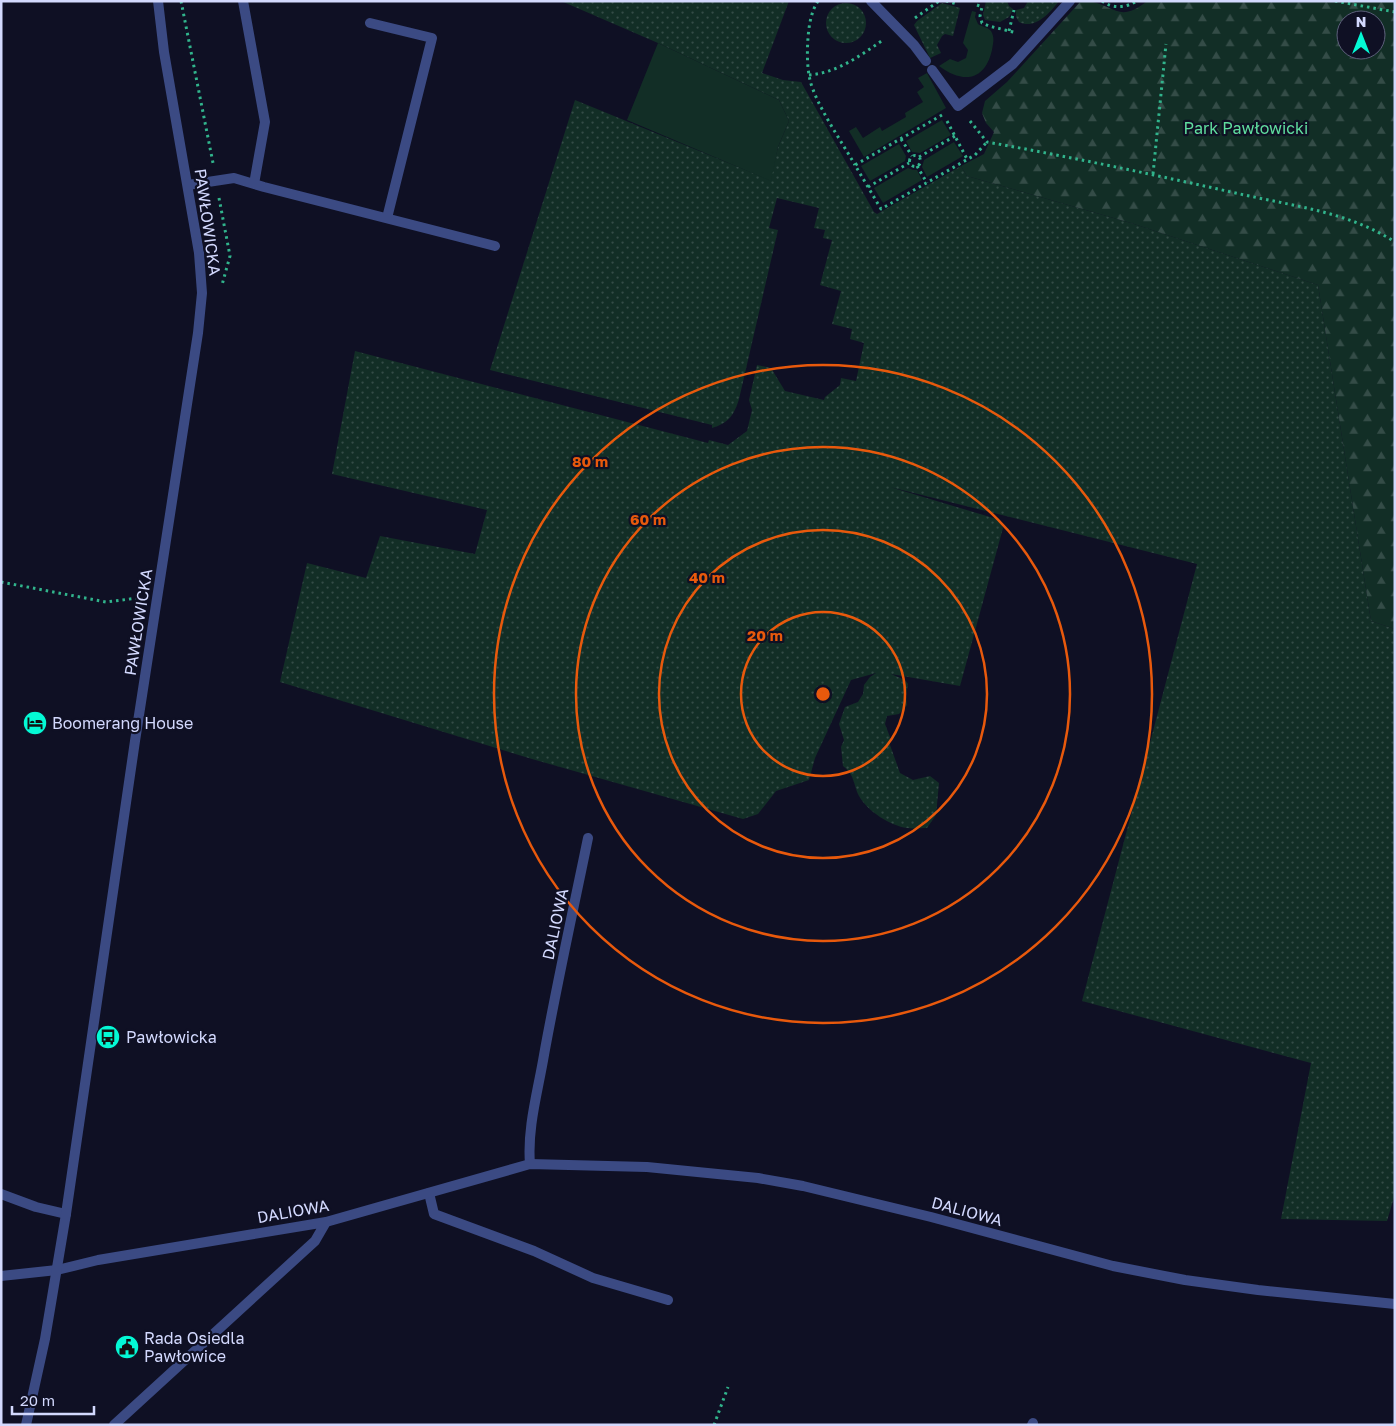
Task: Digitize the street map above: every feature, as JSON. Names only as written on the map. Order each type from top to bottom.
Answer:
[{"type":"street","name":"PAWŁOWICKA","points":[[26,1425],[38,1377],[66,1214],[202,297],[199,253],[164,52],[158,1]]},
{"type":"street","points":[[243,1],[265,122],[254,184]]},
{"type":"street","points":[[872,2],[914,45],[958,106],[1013,64],[1070,1]]},
{"type":"street","points":[[370,23],[432,38],[387,218]]},
{"type":"street","points":[[188,185],[234,178],[495,246]]},
{"type":"street","name":"DALIOWA","points":[[530,1164],[528,1144],[540,1076],[588,838]]},
{"type":"street","name":"DALIOWA","points":[[1,1276],[57,1270],[98,1260],[326,1222],[530,1164],[646,1168],[758,1178],[875,1203],[1113,1266],[1176,1279],[1258,1290],[1395,1304]]},
{"type":"street","points":[[429,1193],[434,1214],[534,1251],[593,1278],[668,1300]]},
{"type":"street","points":[[1,1194],[36,1207],[66,1214]]},
{"type":"street","points":[[114,1425],[315,1241],[326,1222]]},
{"type":"path","points":[[818,1],[808,29],[807,47],[810,75],[817,100],[881,209],[975,155],[986,142]]},
{"type":"path","points":[[810,75],[827,73],[854,59],[939,1]]},
{"type":"path","points":[[946,1],[957,4]]},
{"type":"path","points":[[1102,1],[1117,7],[1137,1]]},
{"type":"path","points":[[1335,1],[1395,12]]},
{"type":"path","points":[[977,5],[982,7],[980,16],[982,23],[989,26]]},
{"type":"path","points":[[1009,31],[1014,10]]},
{"type":"path","points":[[1153,174],[1166,44]]},
{"type":"path","points":[[854,59],[858,65]]},
{"type":"path","points":[[958,106],[986,142],[1153,174],[1334,214],[1377,231],[1395,242]]},
{"type":"path","points":[[856,165],[943,114],[967,160]]},
{"type":"path","points":[[901,139],[912,156],[919,157],[955,136]]},
{"type":"path","points":[[868,187],[910,163],[912,156]]},
{"type":"path","points":[[917,166],[920,162],[919,157]]},
{"type":"path","points":[[910,163],[913,166],[917,166],[927,183]]},
{"type":"path","points":[[1,582],[106,602],[129,600],[157,594]]},
{"type":"path","points":[[714,1425],[728,1387]]},
{"type":"green space","points":[[561,1],[789,1],[762,73],[783,80],[801,82],[874,212],[877,214],[961,166],[967,176],[1131,223],[1318,285],[1371,621],[1395,629],[1395,1194],[1387,1221],[1281,1219],[1311,1063],[1082,1001],[1197,564],[890,487],[1000,520],[1003,528],[960,686],[891,674],[905,680],[908,684],[907,705],[899,714],[887,716],[885,724],[900,773],[913,780],[930,776],[939,783],[936,815],[927,828],[901,827],[873,812],[859,796],[852,776],[843,766],[841,747],[844,740],[839,724],[845,707],[858,702],[863,694],[864,685],[876,673],[851,680],[815,758],[809,780],[776,791],[758,814],[743,819],[532,759],[280,682],[307,563],[366,578],[380,536],[475,554],[487,510],[332,474],[355,351],[708,443],[709,440],[728,445],[747,431],[752,410],[749,400],[757,365],[771,368],[785,391],[824,400],[825,397],[840,385],[841,378],[856,381],[864,343],[850,339],[852,329],[832,324],[841,291],[820,285],[832,240],[823,238],[825,230],[814,228],[819,208],[777,198],[769,228],[778,230],[739,399],[733,414],[723,424],[712,428],[712,425],[490,370],[575,100],[770,180],[778,147],[789,121],[779,100],[658,43]]},
{"type":"green space","points":[[986,1],[1007,1],[1013,9],[1009,17],[1000,22],[985,20],[983,15]]},
{"type":"green space","points":[[1028,1],[1059,1],[1042,19],[1031,24],[1025,24],[1019,22],[1016,17],[1016,10],[1024,8]]},
{"type":"green space","name":"Park Pawłowicki","points":[[1147,1],[1395,1],[1395,629],[1371,621],[1318,285],[1131,223],[967,176],[961,166],[984,154],[994,132],[986,123],[982,113],[985,101],[1007,82],[1080,2],[1097,3],[1123,12],[1138,8]]},
{"type":"green space","points":[[842,3],[850,3],[857,6],[863,12],[866,23],[863,34],[857,40],[850,43],[842,43],[835,40],[829,34],[826,27],[826,19],[829,12],[835,6]]},
{"type":"green space","points":[[942,3],[960,8],[953,36],[945,34],[942,36],[937,45],[941,53],[930,58],[914,25]]},
{"type":"green space","points":[[972,11],[976,12],[975,17],[978,24],[991,31],[993,43],[989,60],[984,68],[972,76],[964,77],[948,72],[939,66],[950,59],[958,62],[966,58],[968,50],[963,43]]},
{"type":"green space","points":[[658,43],[779,100],[789,121],[778,147],[771,181],[627,120]]},
{"type":"green space","points":[[927,73],[946,108],[864,157],[849,131],[856,127],[863,138],[880,127],[882,131],[906,117],[905,113],[923,102],[917,92],[924,87],[918,78]]},
{"type":"green space","points":[[942,120],[951,135],[920,153],[912,152],[906,141]]},
{"type":"green space","points":[[954,142],[963,156],[927,177],[922,167],[924,160]]},
{"type":"green space","points":[[899,144],[906,156],[905,161],[870,181],[861,166]]},
{"type":"green space","points":[[908,168],[917,170],[922,180],[883,203],[874,188]]},
{"type":"place","name":"Boomerang House","points":[[35,723]]},
{"type":"place","name":"Pawłowicka","points":[[108,1037]]},
{"type":"place","name":"Rada Osiedla Pawłowice","points":[[127,1347]]}]
